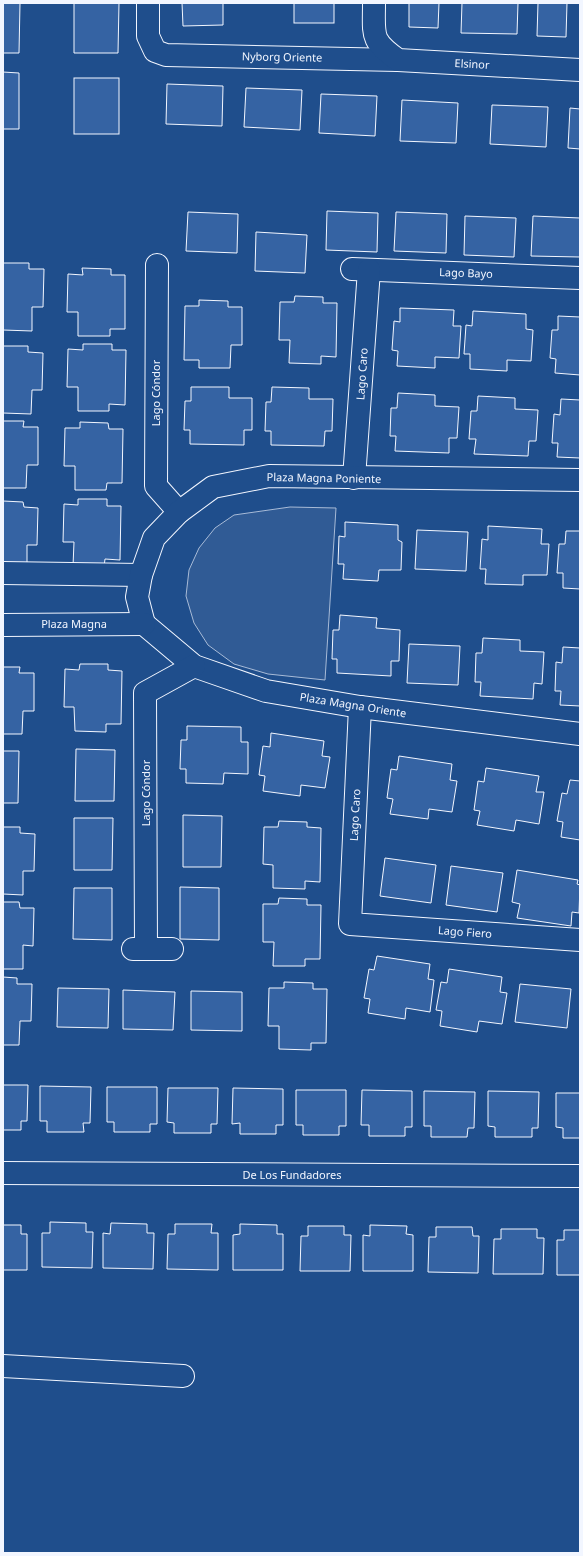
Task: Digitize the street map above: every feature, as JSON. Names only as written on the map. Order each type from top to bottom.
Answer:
[{"type":"street","name":"Nyborg Oriente","points":[[148,3],[148,36],[155,51],[166,55],[398,60]]},
{"type":"street","points":[[374,3],[374,36],[381,48],[398,60]]},
{"type":"street","name":"Elsinor","points":[[398,60],[580,70]]},
{"type":"street","name":"Lago Cóndor","points":[[157,265],[156,486],[179,512]]},
{"type":"street","name":"Lago Bayo","points":[[361,269],[580,278]]},
{"type":"street","name":"Lago Caro","points":[[354,478],[361,269]]},
{"type":"street","name":"Plaza Magna Poniente","points":[[144,624],[137,597],[141,575],[154,538],[179,512],[213,487],[268,476],[580,480]]},
{"type":"street","points":[[3,573],[141,575]]},
{"type":"street","name":"Plaza Magna","points":[[3,625],[144,624]]},
{"type":"street","name":"Plaza Magna Oriente","points":[[144,624],[194,666],[266,691],[360,707],[580,734]]},
{"type":"street","name":"Lago Cóndor","points":[[172,949],[139,948],[146,693],[194,666]]},
{"type":"street","name":"Lago Caro","points":[[350,924],[360,707]]},
{"type":"street","name":"Lago Fiero","points":[[350,924],[580,940]]},
{"type":"street","name":"De Los Fundadores","points":[[3,1173],[580,1176]]},
{"type":"street","points":[[3,1366],[183,1376]]},
{"type":"shaded area","points":[[290,507],[336,508],[325,680],[268,674],[234,664],[208,645],[194,623],[186,596],[189,570],[199,548],[215,528],[234,515]]},
{"type":"building","points":[[3,3],[20,3],[19,53],[3,53]]},
{"type":"building","points":[[74,3],[119,3],[118,53],[74,53]]},
{"type":"building","points":[[182,3],[223,3],[223,25],[183,26]]},
{"type":"building","points":[[294,3],[334,3],[334,23],[294,23]]},
{"type":"building","points":[[409,3],[439,3],[438,28],[409,27]]},
{"type":"building","points":[[462,3],[518,3],[517,34],[461,33]]},
{"type":"building","points":[[538,3],[567,3],[566,37],[537,36]]},
{"type":"building","points":[[3,72],[19,73],[19,129],[3,129]]},
{"type":"building","points":[[74,78],[119,78],[119,134],[74,134]]},
{"type":"building","points":[[167,84],[223,86],[222,126],[166,124]]},
{"type":"building","points":[[246,88],[302,90],[300,130],[244,127]]},
{"type":"building","points":[[321,94],[377,96],[375,136],[319,133]]},
{"type":"building","points":[[402,100],[458,103],[456,143],[400,141]]},
{"type":"building","points":[[492,105],[548,107],[546,147],[490,144]]},
{"type":"building","points":[[570,108],[580,109],[580,149],[568,148]]},
{"type":"building","points":[[327,211],[378,213],[377,252],[326,250]]},
{"type":"building","points":[[188,212],[238,214],[237,253],[186,251]]},
{"type":"building","points":[[396,212],[447,214],[446,253],[394,251]]},
{"type":"building","points":[[465,216],[516,218],[514,257],[464,255]]},
{"type":"building","points":[[533,216],[580,218],[580,257],[531,256]]},
{"type":"building","points":[[256,232],[307,235],[305,273],[255,271]]},
{"type":"building","points":[[3,263],[29,263],[29,269],[44,269],[43,307],[32,307],[32,331],[3,330]]},
{"type":"building","points":[[82,268],[111,269],[111,275],[125,275],[125,329],[110,329],[110,336],[78,336],[78,312],[67,312],[68,274],[83,275]]},
{"type":"building","points":[[295,296],[323,297],[323,303],[337,303],[336,357],[321,356],[321,364],[289,363],[290,340],[279,340],[280,302],[294,302]]},
{"type":"building","points":[[199,300],[228,301],[228,307],[242,307],[242,345],[231,345],[230,368],[199,368],[199,360],[184,360],[185,306],[199,306]]},
{"type":"building","points":[[400,308],[454,310],[453,326],[461,326],[459,358],[435,357],[435,368],[397,366],[398,351],[392,350],[394,321],[400,322]]},
{"type":"building","points":[[473,311],[526,314],[526,329],[533,330],[531,361],[507,360],[507,371],[470,369],[470,354],[464,354],[466,325],[472,326]]},
{"type":"building","points":[[558,316],[580,317],[580,375],[555,373],[556,359],[550,358],[552,330],[558,330]]},
{"type":"building","points":[[83,344],[112,344],[112,350],[126,350],[125,405],[109,404],[109,411],[78,411],[78,387],[67,387],[68,349],[83,350]]},
{"type":"building","points":[[3,346],[28,346],[28,352],[43,353],[42,390],[32,390],[31,414],[3,413]]},
{"type":"building","points":[[191,387],[229,387],[229,398],[252,398],[252,430],[244,430],[244,445],[190,444],[190,430],[184,430],[185,401],[191,401]]},
{"type":"building","points":[[272,387],[309,388],[309,399],[333,399],[332,431],[325,431],[324,446],[271,445],[271,431],[265,431],[266,402],[271,402]]},
{"type":"building","points":[[398,393],[435,395],[435,406],[459,407],[457,438],[449,438],[449,453],[395,451],[396,436],[390,436],[391,408],[397,408]]},
{"type":"building","points":[[478,396],[515,398],[515,409],[538,410],[536,441],[529,441],[528,456],[474,454],[476,439],[469,439],[471,411],[477,411]]},
{"type":"building","points":[[561,399],[580,400],[580,458],[557,457],[558,443],[552,443],[554,414],[560,415]]},
{"type":"building","points":[[3,421],[24,421],[23,427],[38,427],[38,465],[27,465],[26,488],[3,488]]},
{"type":"building","points":[[80,422],[108,423],[109,429],[123,429],[122,483],[107,483],[106,490],[75,490],[75,466],[64,466],[65,428],[80,428]]},
{"type":"building","points":[[78,499],[107,499],[107,506],[121,506],[120,560],[105,559],[104,567],[73,566],[74,542],[63,542],[64,504],[78,505]]},
{"type":"building","points":[[3,501],[23,502],[24,507],[38,508],[37,545],[27,545],[27,569],[3,569]]},
{"type":"building","points":[[345,522],[398,525],[398,540],[402,542],[401,570],[379,570],[378,581],[343,579],[344,564],[338,564],[339,536],[345,537]]},
{"type":"building","points":[[488,526],[542,529],[541,544],[549,544],[547,575],[523,575],[523,585],[485,584],[486,569],[480,569],[482,539],[488,540]]},
{"type":"building","points":[[417,530],[468,532],[466,571],[415,569]]},
{"type":"building","points":[[566,531],[580,531],[580,589],[563,588],[563,573],[557,573],[559,544],[565,544]]},
{"type":"building","points":[[340,615],[377,618],[376,628],[400,630],[399,661],[391,661],[391,676],[337,673],[337,659],[332,659],[333,630],[339,630]]},
{"type":"building","points":[[483,638],[520,640],[520,651],[544,652],[542,684],[534,683],[533,699],[480,696],[481,682],[475,682],[476,653],[482,653]]},
{"type":"building","points":[[409,644],[460,646],[458,685],[407,683]]},
{"type":"building","points":[[563,647],[580,648],[580,706],[560,705],[561,691],[555,691],[556,662],[562,663]]},
{"type":"building","points":[[80,664],[108,664],[108,670],[122,671],[121,724],[106,724],[106,732],[75,731],[74,707],[64,707],[65,669],[79,670]]},
{"type":"building","points":[[3,667],[20,667],[19,673],[34,673],[34,711],[23,711],[22,734],[3,734]]},
{"type":"building","points":[[187,726],[241,727],[241,742],[248,742],[248,774],[224,773],[223,784],[186,783],[186,769],[180,769],[181,740],[187,740]]},
{"type":"building","points":[[271,733],[324,741],[322,756],[330,757],[325,788],[301,785],[300,796],[263,791],[265,776],[259,775],[263,746],[270,747]]},
{"type":"building","points":[[76,749],[115,750],[114,801],[75,801]]},
{"type":"building","points":[[3,751],[19,751],[18,803],[3,803]]},
{"type":"building","points":[[399,756],[452,764],[450,780],[457,781],[452,812],[429,809],[428,819],[390,814],[393,799],[387,798],[391,769],[397,770]]},
{"type":"building","points":[[486,768],[539,776],[536,792],[544,792],[539,824],[516,820],[514,831],[477,825],[480,811],[474,810],[478,781],[484,782]]},
{"type":"building","points":[[570,780],[580,781],[580,840],[561,837],[563,822],[557,821],[562,793],[567,794]]},
{"type":"building","points":[[183,815],[222,816],[221,867],[183,867]]},
{"type":"building","points":[[74,818],[113,818],[112,870],[74,870]]},
{"type":"building","points":[[279,821],[307,822],[307,827],[321,828],[320,882],[305,881],[305,889],[273,888],[273,865],[263,864],[264,827],[278,827]]},
{"type":"building","points":[[3,827],[20,827],[20,833],[35,834],[34,871],[23,871],[23,895],[3,894]]},
{"type":"building","points":[[385,858],[436,865],[431,903],[380,896]]},
{"type":"building","points":[[451,866],[503,873],[497,912],[446,905]]},
{"type":"building","points":[[517,870],[578,880],[577,884],[580,885],[579,913],[572,912],[571,926],[517,918],[520,904],[512,902]]},
{"type":"building","points":[[180,887],[219,888],[219,940],[180,939]]},
{"type":"building","points":[[74,888],[112,888],[112,940],[73,939]]},
{"type":"building","points":[[279,898],[307,899],[307,905],[321,905],[320,959],[305,959],[305,966],[273,966],[274,942],[263,942],[263,904],[278,904]]},
{"type":"building","points":[[3,902],[19,902],[20,908],[34,908],[33,946],[23,945],[23,969],[3,969]]},
{"type":"building","points":[[377,956],[430,964],[428,979],[434,980],[430,1012],[406,1008],[405,1019],[368,1013],[370,999],[364,998],[369,969],[374,970]]},
{"type":"building","points":[[449,969],[502,977],[500,992],[507,993],[502,1024],[479,1021],[477,1032],[440,1026],[442,1011],[436,1010],[441,982],[447,983]]},
{"type":"building","points":[[3,977],[17,978],[17,984],[32,984],[31,1021],[20,1021],[19,1045],[3,1045]]},
{"type":"building","points":[[284,982],[313,983],[313,989],[327,989],[326,1043],[311,1043],[311,1050],[279,1049],[279,1026],[268,1026],[269,988],[284,988]]},
{"type":"building","points":[[520,984],[571,989],[567,1028],[515,1022]]},
{"type":"building","points":[[58,988],[109,989],[108,1028],[57,1027]]},
{"type":"building","points":[[123,990],[175,992],[173,1030],[123,1029]]},
{"type":"building","points":[[191,991],[242,992],[242,1031],[191,1030]]},
{"type":"building","points":[[3,1085],[28,1085],[27,1121],[21,1121],[21,1130],[3,1130]]},
{"type":"building","points":[[40,1086],[91,1087],[90,1123],[83,1123],[84,1132],[47,1132],[47,1121],[40,1121]]},
{"type":"building","points":[[107,1087],[157,1087],[157,1124],[150,1124],[150,1132],[114,1132],[114,1122],[107,1122]]},
{"type":"building","points":[[168,1088],[218,1088],[217,1124],[211,1124],[211,1133],[174,1133],[174,1123],[167,1122]]},
{"type":"building","points":[[233,1088],[283,1089],[283,1125],[276,1125],[276,1134],[240,1134],[240,1123],[232,1124]]},
{"type":"building","points":[[296,1090],[346,1090],[346,1126],[339,1126],[339,1135],[303,1135],[303,1125],[296,1125]]},
{"type":"building","points":[[362,1090],[412,1091],[412,1127],[405,1127],[405,1136],[369,1136],[369,1125],[361,1125]]},
{"type":"building","points":[[424,1091],[475,1092],[474,1128],[468,1128],[467,1137],[431,1137],[431,1126],[424,1126]]},
{"type":"building","points":[[488,1091],[539,1092],[538,1128],[532,1128],[532,1137],[495,1137],[495,1127],[488,1126]]},
{"type":"building","points":[[556,1093],[580,1093],[580,1138],[563,1138],[563,1128],[556,1127]]},
{"type":"building","points":[[50,1222],[86,1223],[86,1232],[93,1232],[92,1268],[42,1267],[42,1233],[50,1233]]},
{"type":"building","points":[[111,1223],[147,1224],[147,1233],[154,1233],[153,1269],[103,1268],[103,1233],[110,1234]]},
{"type":"building","points":[[175,1224],[212,1224],[211,1233],[218,1233],[218,1270],[167,1269],[168,1234],[175,1234]]},
{"type":"building","points":[[240,1224],[277,1225],[277,1234],[283,1234],[283,1270],[233,1270],[233,1235],[240,1234]]},
{"type":"building","points":[[3,1225],[21,1225],[21,1234],[27,1234],[27,1270],[3,1270]]},
{"type":"building","points":[[370,1225],[407,1226],[406,1234],[413,1235],[413,1271],[363,1271],[363,1235],[370,1236]]},
{"type":"building","points":[[308,1226],[344,1226],[344,1235],[351,1235],[350,1271],[300,1271],[301,1236],[308,1236]]},
{"type":"building","points":[[436,1227],[472,1227],[473,1236],[479,1236],[478,1273],[428,1272],[429,1237],[436,1237]]},
{"type":"building","points":[[501,1229],[537,1229],[537,1238],[544,1238],[543,1274],[493,1274],[494,1239],[501,1239]]},
{"type":"building","points":[[564,1230],[580,1230],[580,1275],[557,1275],[557,1240],[564,1240]]}]
